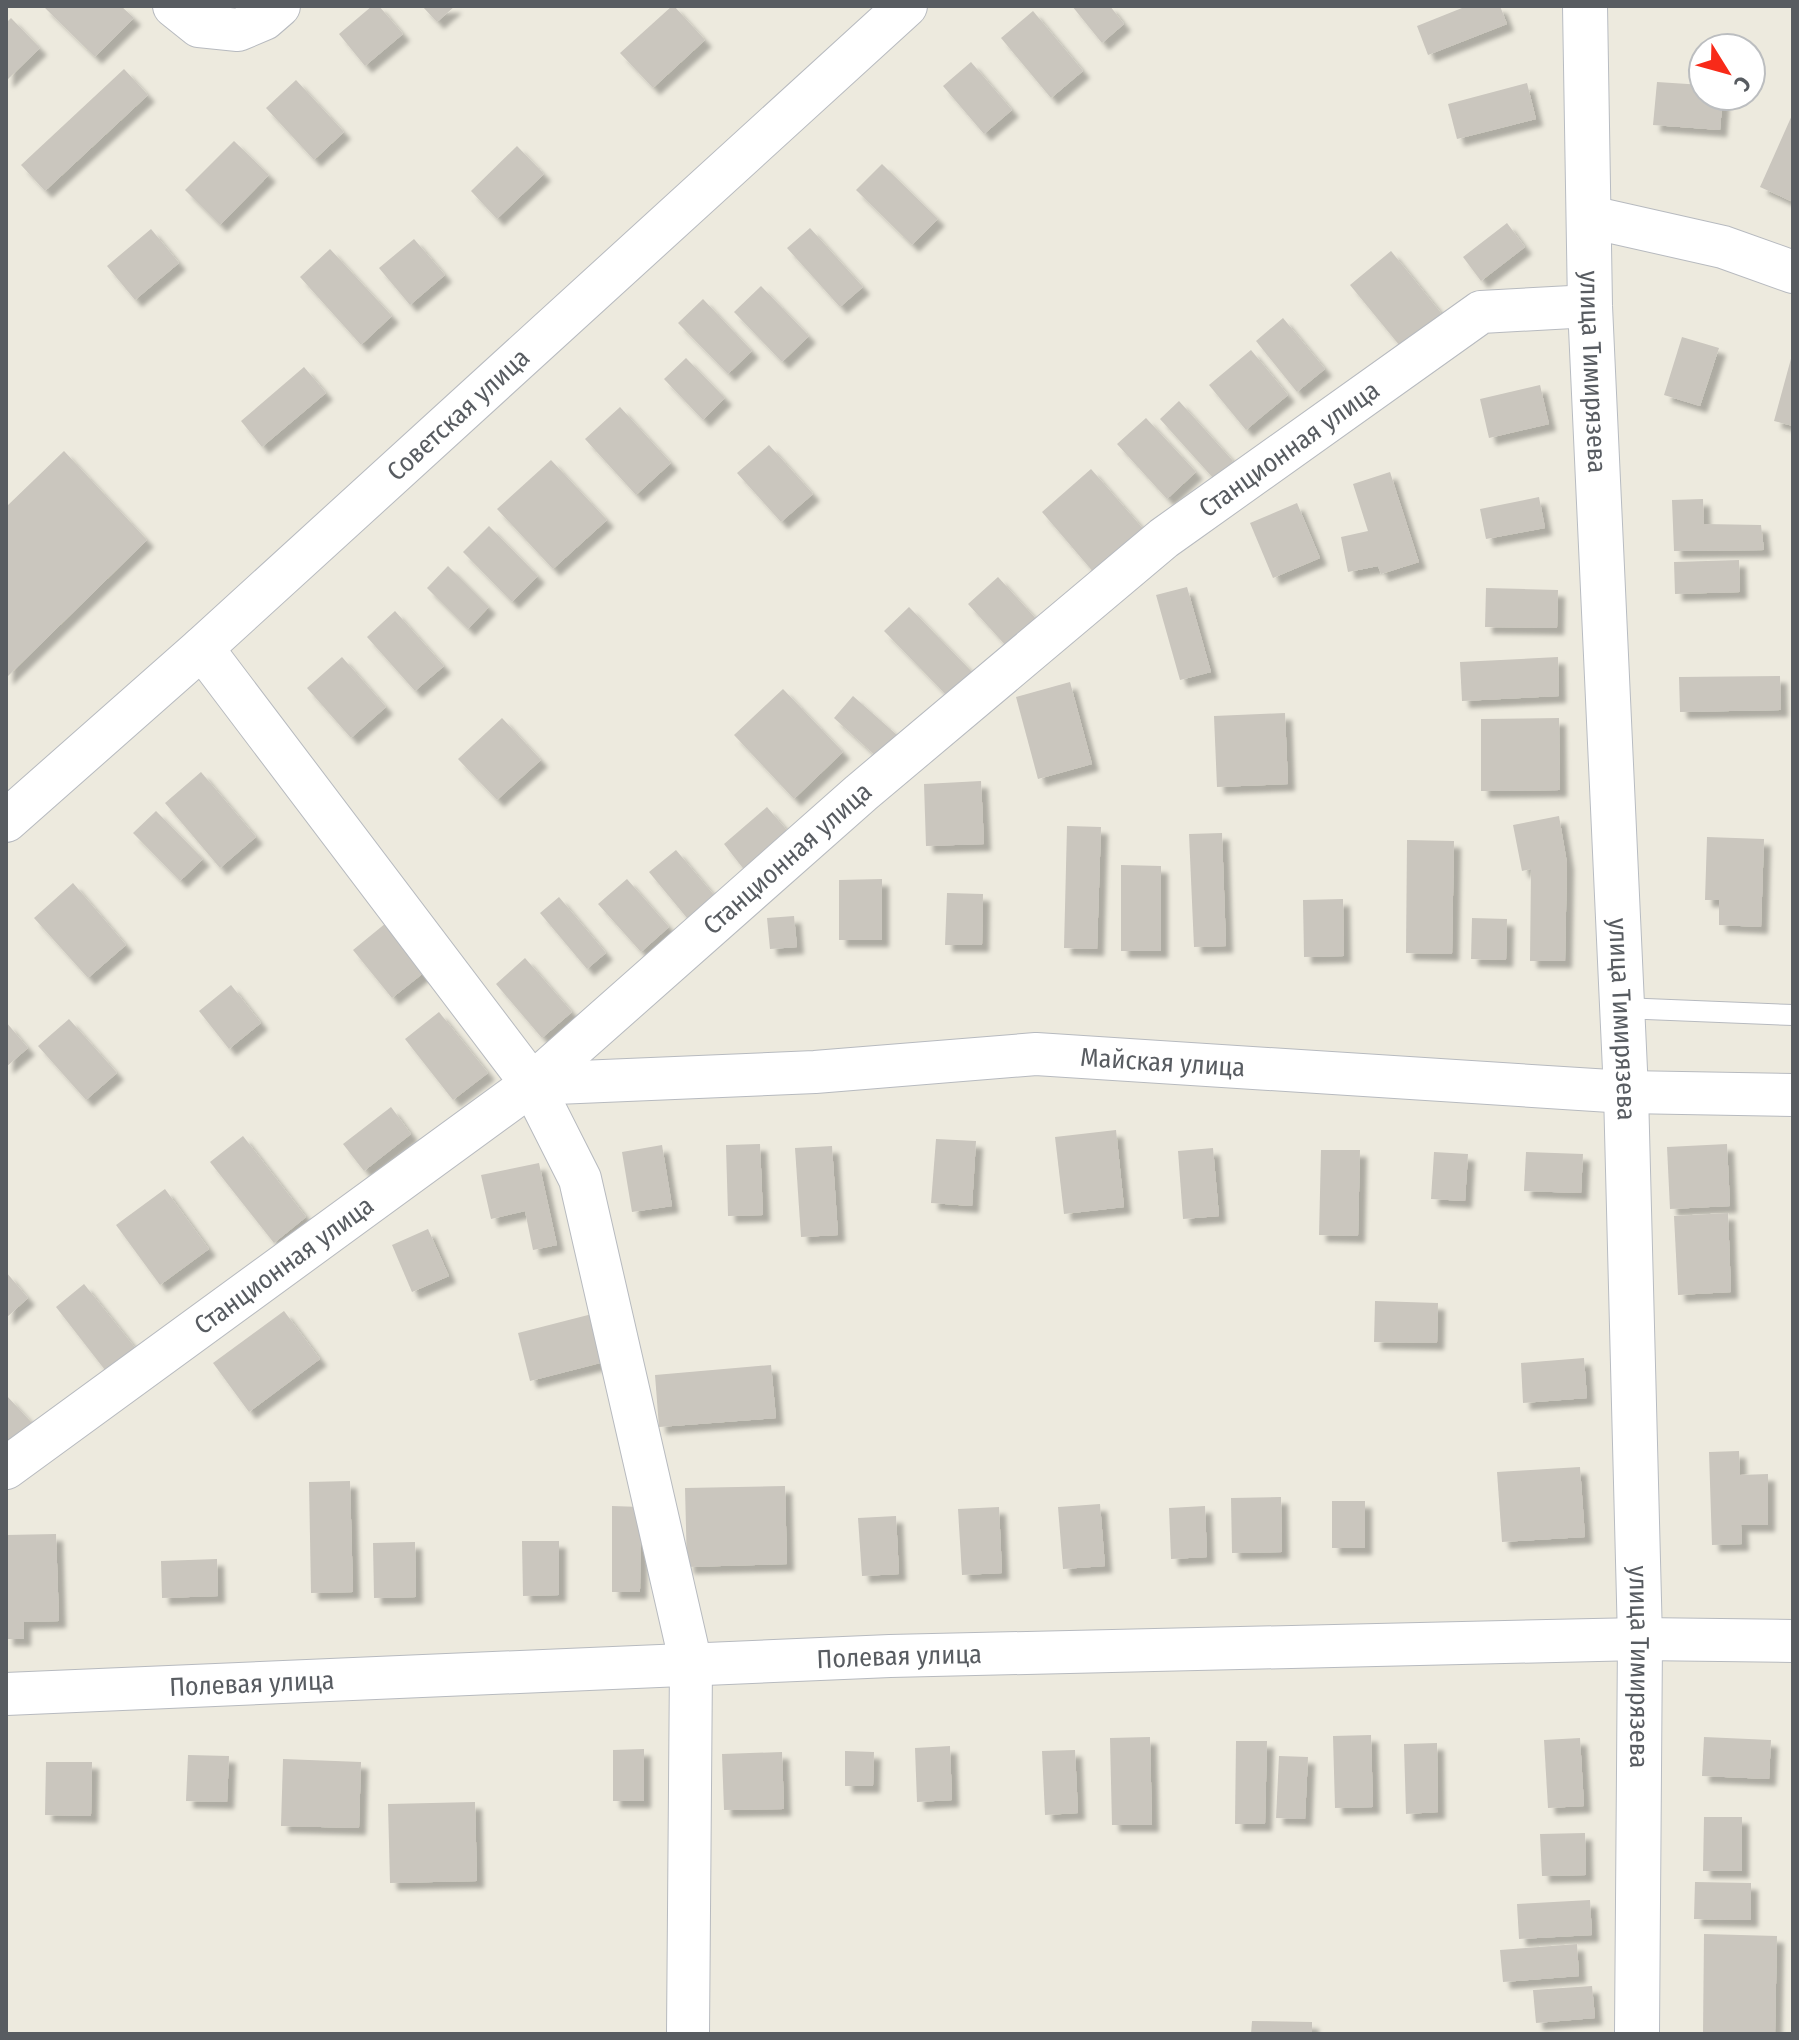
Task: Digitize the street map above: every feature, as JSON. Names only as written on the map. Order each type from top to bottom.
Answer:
[{"type":"main road","name":"улица Тимирязева","points":[[1585,6],[1590,306],[1626,1092],[1640,1639],[1637,2034]]},
{"type":"street","points":[[174,6],[199,26],[238,30],[264,19],[279,6]]},
{"type":"street","name":"Советская улица","points":[[6,821],[202,648],[906,6]]},
{"type":"street","points":[[1590,217],[1723,247],[1793,272]]},
{"type":"street","name":"Станционная улица","points":[[6,1468],[532,1084],[861,793],[1164,538],[1481,312],[1590,306]]},
{"type":"street","points":[[202,648],[532,1084],[580,1179],[691,1664],[688,2034]]},
{"type":"street","name":"Майская улица","points":[[532,1084],[815,1072],[1036,1054],[1626,1092],[1793,1095]]},
{"type":"street","name":"Полевая улица","points":[[6,1694],[890,1656],[1640,1639],[1793,1641]]},
{"type":"lane","points":[[1622,1008],[1793,1015]]},
{"type":"building","points":[[43,6],[121,6],[134,18],[95,57]]},
{"type":"building","points":[[372,6],[379,6],[403,34],[365,66],[339,34]]},
{"type":"building","points":[[422,6],[455,6],[437,22]]},
{"type":"building","points":[[672,6],[705,40],[653,88],[620,53]]},
{"type":"building","points":[[1072,6],[1110,6],[1124,24],[1102,43]]},
{"type":"building","points":[[1467,6],[1500,6],[1507,24],[1428,55],[1417,26]]},
{"type":"building","points":[[1033,11],[1083,71],[1051,98],[1001,38]]},
{"type":"building","points":[[11,18],[40,48],[6,81],[6,23]]},
{"type":"building","points":[[971,62],[1012,110],[984,134],[943,86]]},
{"type":"building","points":[[124,69],[148,95],[45,191],[21,165]]},
{"type":"building","points":[[296,80],[344,132],[314,160],[266,108]]},
{"type":"building","points":[[1657,82],[1687,84],[1687,112],[1722,112],[1720,130],[1653,125]]},
{"type":"building","points":[[1527,83],[1536,119],[1457,139],[1448,104]]},
{"type":"building","points":[[1793,113],[1793,202],[1760,187]]},
{"type":"building","points":[[234,141],[269,175],[220,225],[185,190]]},
{"type":"building","points":[[517,146],[544,174],[497,219],[471,191]]},
{"type":"building","points":[[882,164],[938,219],[912,245],[856,190]]},
{"type":"building","points":[[1507,223],[1525,247],[1481,281],[1463,257]]},
{"type":"building","points":[[810,228],[863,287],[840,307],[787,248]]},
{"type":"building","points":[[151,229],[179,263],[135,300],[107,266]]},
{"type":"building","points":[[414,239],[445,275],[410,305],[379,268]]},
{"type":"building","points":[[330,249],[392,316],[361,345],[300,277]]},
{"type":"building","points":[[1391,251],[1441,313],[1400,346],[1350,285]]},
{"type":"building","points":[[761,286],[809,336],[782,362],[734,312]]},
{"type":"building","points":[[703,299],[752,351],[728,374],[678,323]]},
{"type":"building","points":[[1283,318],[1325,369],[1297,392],[1256,341]]},
{"type":"building","points":[[1682,337],[1719,348],[1700,406],[1664,395]]},
{"type":"building","points":[[1251,350],[1288,395],[1246,430],[1209,385]]},
{"type":"building","points":[[1793,355],[1793,426],[1774,421]]},
{"type":"building","points":[[686,358],[725,398],[703,420],[664,379]]},
{"type":"building","points":[[304,367],[326,393],[262,447],[241,421]]},
{"type":"building","points":[[1540,385],[1549,424],[1489,438],[1480,399]]},
{"type":"building","points":[[1179,401],[1233,461],[1214,479],[1160,419]]},
{"type":"building","points":[[620,407],[671,463],[636,495],[585,439]]},
{"type":"building","points":[[1146,418],[1196,472],[1167,499],[1117,444]]},
{"type":"building","points":[[769,445],[813,494],[781,522],[737,473]]},
{"type":"building","points":[[64,451],[147,540],[6,678],[6,507]]},
{"type":"building","points":[[551,460],[607,520],[553,569],[497,509]]},
{"type":"building","points":[[1091,469],[1145,531],[1095,574],[1042,512]]},
{"type":"building","points":[[1390,472],[1419,562],[1381,574],[1378,566],[1348,572],[1341,537],[1368,531],[1353,484]]},
{"type":"building","points":[[1539,497],[1545,528],[1486,539],[1480,509]]},
{"type":"building","points":[[1703,499],[1704,524],[1761,525],[1764,550],[1674,551],[1672,500]]},
{"type":"building","points":[[1297,503],[1320,558],[1273,578],[1250,523]]},
{"type":"building","points":[[489,526],[538,576],[512,602],[463,552]]},
{"type":"building","points":[[1739,560],[1740,592],[1675,594],[1674,562]]},
{"type":"building","points":[[448,566],[489,607],[468,629],[427,588]]},
{"type":"building","points":[[998,577],[1038,621],[1008,648],[968,604]]},
{"type":"building","points":[[1187,587],[1211,672],[1180,680],[1156,595]]},
{"type":"building","points":[[1486,588],[1558,590],[1557,628],[1485,627]]},
{"type":"building","points":[[909,607],[975,675],[950,699],[884,631]]},
{"type":"building","points":[[395,611],[444,666],[415,691],[367,637]]},
{"type":"building","points":[[342,657],[386,707],[351,738],[307,688]]},
{"type":"building","points":[[1558,657],[1559,696],[1462,701],[1460,662]]},
{"type":"building","points":[[1780,676],[1781,710],[1680,712],[1679,677]]},
{"type":"building","points":[[1070,682],[1092,764],[1038,779],[1016,697]]},
{"type":"building","points":[[783,689],[843,752],[794,799],[734,735]]},
{"type":"building","points":[[853,696],[898,736],[878,758],[834,718]]},
{"type":"building","points":[[1285,713],[1288,784],[1217,787],[1214,716]]},
{"type":"building","points":[[502,718],[541,760],[497,800],[458,759]]},
{"type":"building","points":[[1559,718],[1560,790],[1481,791],[1481,719]]},
{"type":"building","points":[[201,772],[256,837],[220,868],[165,803]]},
{"type":"building","points":[[981,781],[984,844],[926,846],[924,784]]},
{"type":"building","points":[[767,807],[791,835],[746,872],[724,844]]},
{"type":"building","points":[[156,811],[203,859],[180,881],[133,833]]},
{"type":"building","points":[[1559,816],[1567,863],[1565,961],[1530,961],[1531,869],[1522,871],[1513,825]]},
{"type":"building","points":[[1067,826],[1101,827],[1097,949],[1064,948]]},
{"type":"building","points":[[1222,833],[1226,946],[1194,947],[1189,834]]},
{"type":"building","points":[[1707,837],[1764,839],[1761,927],[1719,925],[1719,900],[1705,900]]},
{"type":"building","points":[[1407,840],[1454,841],[1452,954],[1406,953]]},
{"type":"building","points":[[676,850],[719,901],[692,924],[649,872]]},
{"type":"building","points":[[1121,865],[1161,866],[1161,951],[1121,951]]},
{"type":"building","points":[[627,879],[669,927],[641,952],[598,904]]},
{"type":"building","points":[[882,879],[882,940],[839,940],[839,880]]},
{"type":"building","points":[[73,883],[126,945],[88,978],[34,918]]},
{"type":"building","points":[[947,893],[983,894],[982,945],[945,945]]},
{"type":"building","points":[[559,897],[606,953],[587,969],[540,913]]},
{"type":"building","points":[[1343,899],[1344,956],[1304,957],[1303,900]]},
{"type":"building","points":[[794,916],[797,947],[770,949],[767,918]]},
{"type":"building","points":[[1472,918],[1507,919],[1506,960],[1471,959]]},
{"type":"building","points":[[386,923],[426,971],[392,998],[353,950]]},
{"type":"building","points":[[525,958],[572,1012],[542,1038],[496,984]]},
{"type":"building","points":[[231,985],[261,1023],[229,1049],[199,1011]]},
{"type":"building","points":[[439,1012],[488,1073],[453,1100],[405,1039]]},
{"type":"building","points":[[69,1019],[117,1073],[86,1100],[38,1046]]},
{"type":"building","points":[[6,1022],[28,1048],[6,1067]]},
{"type":"building","points":[[391,1107],[411,1134],[364,1171],[343,1144]]},
{"type":"building","points":[[1116,1130],[1124,1207],[1064,1214],[1055,1137]]},
{"type":"building","points":[[243,1136],[306,1217],[274,1243],[210,1162]]},
{"type":"building","points":[[936,1139],[976,1141],[972,1206],[931,1203]]},
{"type":"building","points":[[760,1144],[763,1215],[728,1216],[726,1145]]},
{"type":"building","points":[[1727,1144],[1730,1206],[1670,1209],[1667,1147]]},
{"type":"building","points":[[662,1145],[672,1206],[632,1212],[622,1152]]},
{"type":"building","points":[[832,1146],[838,1235],[801,1237],[795,1148]]},
{"type":"building","points":[[1213,1148],[1219,1216],[1183,1219],[1178,1151]]},
{"type":"building","points":[[1321,1150],[1360,1150],[1358,1236],[1319,1235]]},
{"type":"building","points":[[1434,1152],[1468,1154],[1465,1201],[1431,1199]]},
{"type":"building","points":[[1526,1152],[1583,1154],[1581,1193],[1524,1191]]},
{"type":"building","points":[[539,1163],[557,1245],[533,1250],[525,1211],[491,1219],[481,1175]]},
{"type":"building","points":[[165,1189],[209,1249],[160,1285],[116,1225]]},
{"type":"building","points":[[1728,1213],[1731,1292],[1678,1295],[1674,1216]]},
{"type":"building","points":[[428,1229],[449,1276],[412,1292],[392,1245]]},
{"type":"building","points":[[6,1272],[28,1298],[6,1318]]},
{"type":"building","points":[[84,1284],[141,1355],[112,1379],[56,1307]]},
{"type":"building","points":[[1375,1301],[1438,1303],[1437,1343],[1374,1342]]},
{"type":"building","points":[[284,1311],[320,1359],[249,1412],[213,1363]]},
{"type":"building","points":[[592,1314],[604,1362],[530,1381],[518,1333]]},
{"type":"building","points":[[1584,1358],[1587,1398],[1523,1403],[1521,1363]]},
{"type":"building","points":[[771,1365],[776,1418],[659,1427],[655,1375]]},
{"type":"building","points":[[6,1395],[32,1423],[6,1448]]},
{"type":"building","points":[[1739,1451],[1740,1475],[1768,1474],[1768,1525],[1741,1525],[1742,1544],[1712,1545],[1709,1452]]},
{"type":"building","points":[[1580,1467],[1585,1537],[1502,1542],[1497,1472]]},
{"type":"building","points":[[350,1481],[353,1592],[311,1593],[309,1482]]},
{"type":"building","points":[[785,1486],[787,1564],[687,1567],[685,1488]]},
{"type":"building","points":[[1281,1497],[1282,1552],[1232,1553],[1231,1498]]},
{"type":"building","points":[[1332,1501],[1365,1501],[1365,1548],[1332,1548]]},
{"type":"building","points":[[1100,1504],[1105,1566],[1063,1569],[1058,1507]]},
{"type":"building","points":[[612,1506],[641,1507],[640,1592],[612,1592]]},
{"type":"building","points":[[1205,1506],[1207,1557],[1171,1559],[1169,1508]]},
{"type":"building","points":[[999,1507],[1002,1573],[962,1575],[958,1509]]},
{"type":"building","points":[[896,1516],[899,1574],[862,1576],[858,1518]]},
{"type":"building","points":[[56,1534],[59,1621],[24,1622],[24,1639],[6,1639],[6,1535]]},
{"type":"building","points":[[522,1541],[559,1541],[559,1595],[523,1596]]},
{"type":"building","points":[[415,1542],[416,1597],[374,1598],[373,1543]]},
{"type":"building","points":[[217,1559],[218,1596],[162,1598],[161,1561]]},
{"type":"building","points":[[1371,1735],[1373,1807],[1335,1808],[1333,1736]]},
{"type":"building","points":[[1150,1737],[1152,1825],[1112,1825],[1110,1738]]},
{"type":"building","points":[[1704,1737],[1771,1740],[1769,1779],[1702,1776]]},
{"type":"building","points":[[1580,1738],[1584,1806],[1548,1808],[1544,1740]]},
{"type":"building","points":[[1236,1741],[1267,1741],[1265,1824],[1235,1824]]},
{"type":"building","points":[[1437,1743],[1438,1812],[1406,1814],[1404,1744]]},
{"type":"building","points":[[950,1746],[952,1800],[917,1802],[915,1748]]},
{"type":"building","points":[[644,1749],[644,1801],[613,1801],[613,1750]]},
{"type":"building","points":[[1075,1750],[1078,1813],[1045,1815],[1042,1751]]},
{"type":"building","points":[[845,1751],[874,1752],[873,1786],[845,1786]]},
{"type":"building","points":[[782,1752],[784,1809],[724,1810],[722,1754]]},
{"type":"building","points":[[188,1755],[229,1756],[227,1802],[186,1801]]},
{"type":"building","points":[[1279,1756],[1308,1757],[1305,1819],[1276,1818]]},
{"type":"building","points":[[283,1759],[361,1762],[359,1828],[281,1826]]},
{"type":"building","points":[[46,1762],[92,1762],[91,1816],[45,1815]]},
{"type":"building","points":[[475,1802],[477,1881],[390,1883],[388,1804]]},
{"type":"building","points":[[1704,1817],[1742,1817],[1742,1871],[1703,1871]]},
{"type":"building","points":[[1585,1833],[1586,1875],[1542,1876],[1540,1834]]},
{"type":"building","points":[[1695,1882],[1751,1883],[1751,1920],[1694,1919]]},
{"type":"building","points":[[1590,1900],[1592,1935],[1519,1939],[1517,1904]]},
{"type":"building","points":[[1704,1934],[1777,1936],[1775,2034],[1703,2034]]},
{"type":"building","points":[[1577,1944],[1579,1976],[1503,1982],[1500,1950]]},
{"type":"building","points":[[1592,1986],[1595,2018],[1536,2023],[1533,1990]]},
{"type":"building","points":[[1252,2021],[1312,2022],[1312,2034],[1251,2034]]}]
